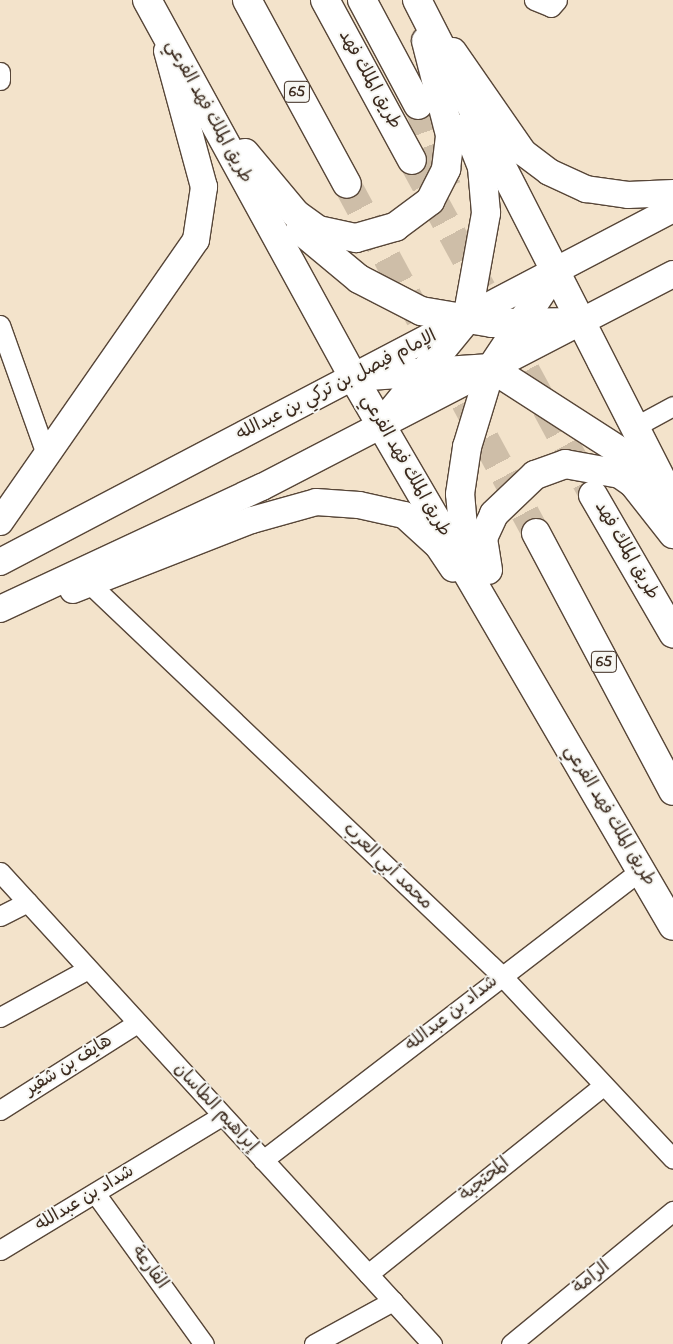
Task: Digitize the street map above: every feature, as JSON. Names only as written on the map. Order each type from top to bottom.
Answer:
[{"type":"main road","name":"طريق الملك فهد الفرعي","points":[[147,0],[353,377],[382,423],[522,673],[642,869],[673,926]]},
{"type":"main road","name":"65","points":[[247,0],[347,184]]},
{"type":"main road","name":"طريق الملك فهد","points":[[325,0],[412,160]]},
{"type":"main road","points":[[362,0],[418,105]]},
{"type":"main road","points":[[207,108],[296,214],[318,230],[356,238],[394,227],[430,200],[446,169],[450,135],[417,0]]},
{"type":"main road","points":[[417,0],[524,153],[542,167],[586,189],[628,195],[673,193]]},
{"type":"main road","points":[[417,0],[557,269],[673,502]]},
{"type":"main road","points":[[382,423],[425,374],[467,319],[486,212],[482,167],[417,0]]},
{"type":"main road","points":[[0,522],[196,240],[203,214],[200,164],[160,26]]},
{"type":"main road","points":[[207,108],[291,223],[359,279],[421,311],[467,319],[517,324],[584,322]]},
{"type":"main road","name":"الإمام فيصل بن تركي بن عبدالله","points":[[0,562],[467,319],[557,269],[673,209]]},
{"type":"main road","points":[[522,673],[473,560],[460,494],[467,447],[491,368],[517,324],[557,269]]},
{"type":"main road","points":[[7,606],[262,487],[382,423],[584,322],[673,274]]},
{"type":"main road","points":[[353,377],[425,374],[491,368],[629,457],[673,520]]},
{"type":"main road","points":[[522,673],[486,565],[483,538],[506,499],[535,474],[565,464],[603,468],[633,483],[673,534]]},
{"type":"main road","name":"طريق الملك فهد","points":[[593,495],[673,633]]},
{"type":"main road","points":[[7,606],[92,586],[252,520],[316,502],[359,505],[404,515],[438,546],[522,673]]},
{"type":"main road","name":"65","points":[[536,533],[673,791]]},
{"type":"street","points":[[534,0],[551,7],[556,0]]},
{"type":"street","points":[[0,325],[47,457]]},
{"type":"street","points":[[636,426],[673,406]]},
{"type":"street","name":"محمد أبي العرب","points":[[92,586],[502,976],[673,1159]]},
{"type":"street","name":"شداد بن عبدالله","points":[[263,1160],[642,869]]},
{"type":"street","name":"إبراهيم الطاسان","points":[[0,872],[221,1116],[432,1344]]},
{"type":"street","points":[[0,916],[28,902]]},
{"type":"street","points":[[0,1017],[88,969]]},
{"type":"street","name":"هايف بن شقير","points":[[0,1110],[137,1023]]},
{"type":"street","name":"المحتجبة","points":[[368,1274],[603,1086]]},
{"type":"street","name":"شداد بن عبدالله","points":[[0,1250],[221,1116]]},
{"type":"street","name":"الفارعة","points":[[95,1193],[204,1344]]},
{"type":"street","name":"الرامة","points":[[511,1344],[673,1211]]},
{"type":"street","points":[[314,1344],[393,1302]]},
{"type":"tunnel","points":[[418,105],[447,187]]},
{"type":"tunnel","points":[[412,160],[482,289]]},
{"type":"tunnel","points":[[347,184],[420,319]]},
{"type":"tunnel","points":[[506,334],[593,495]]},
{"type":"tunnel","points":[[445,365],[536,533]]}]
